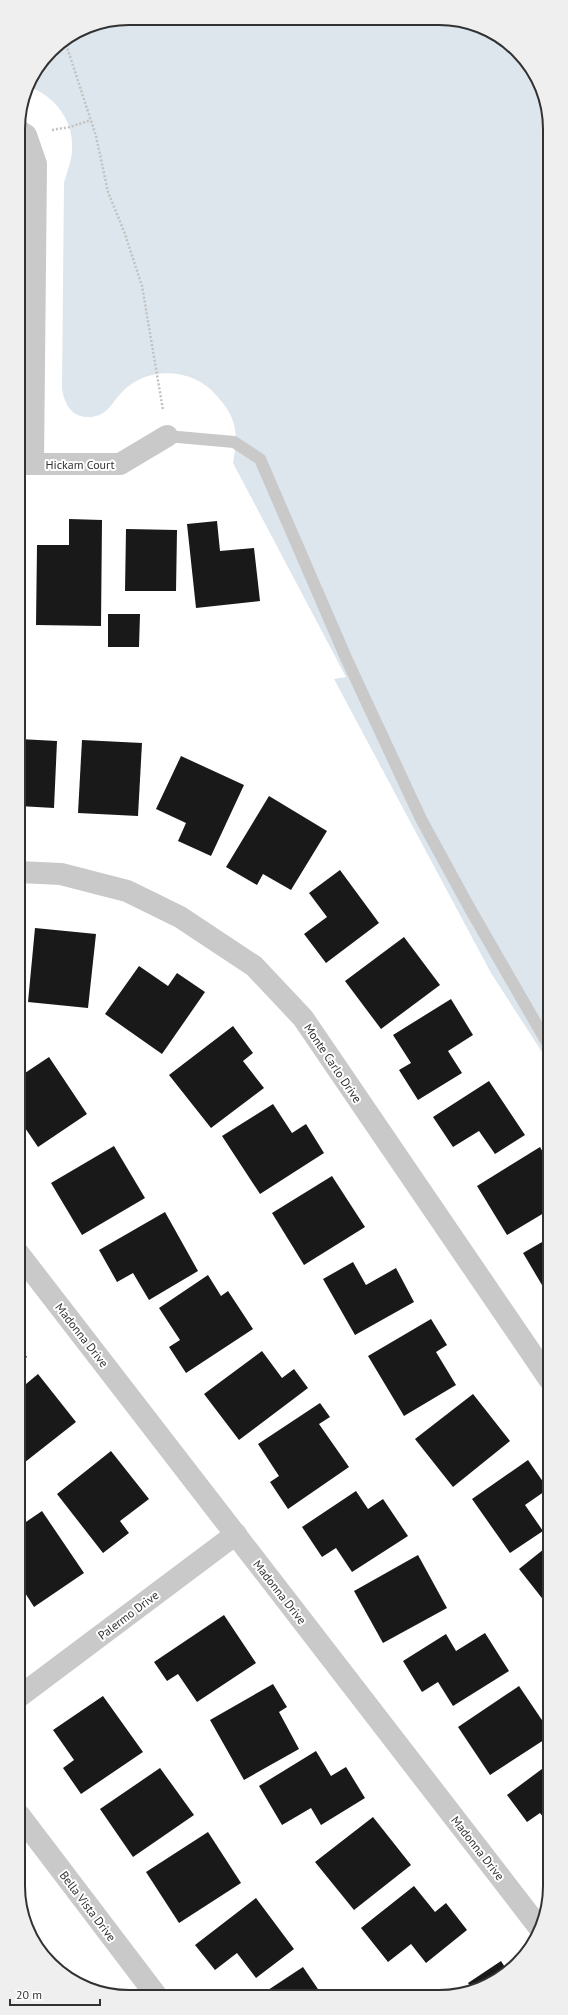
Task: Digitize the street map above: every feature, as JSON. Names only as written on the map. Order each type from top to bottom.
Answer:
[{"type":"street","points":[[25,139],[36,164],[26,464]]},
{"type":"street","name":"Hickam Court","points":[[26,464],[120,464],[167,436]]},
{"type":"street","name":"Monte Carlo Drive","points":[[25,872],[61,874],[127,891],[180,917],[254,966],[303,1018],[543,1370]]},
{"type":"street","name":"Madonna Drive","points":[[25,1262],[536,1923]]},
{"type":"street","name":"Palermo Drive","points":[[25,1692],[236,1534]]},
{"type":"street","name":"Bella Vista Drive","points":[[25,1823],[152,1990]]},
{"type":"lane","points":[[167,436],[234,442],[260,459],[347,660],[421,819],[468,907],[543,1036]]},
{"type":"path","points":[[66,46],[96,136],[108,192],[125,234],[142,286],[158,371],[167,436]]},
{"type":"path","points":[[25,132],[70,127],[90,120]]},
{"type":"shaded area","points":[[129,25],[446,25],[460,27],[479,33],[491,39],[513,55],[526,71],[538,95],[543,129],[543,1054],[491,973],[334,679],[346,677],[233,463],[236,443],[235,427],[229,412],[224,405],[207,387],[196,380],[184,375],[171,373],[145,377],[133,383],[122,392],[109,408],[96,416],[84,417],[78,415],[70,409],[67,404],[62,388],[64,183],[71,158],[72,138],[70,128],[60,110],[54,102],[33,88],[46,66],[66,46],[95,30]]},
{"type":"building","points":[[69,519],[102,520],[101,626],[36,625],[37,545],[69,545]]},
{"type":"building","points":[[217,521],[220,551],[254,548],[260,601],[196,608],[187,524]]},
{"type":"building","points":[[126,529],[177,530],[176,591],[125,591]]},
{"type":"building","points":[[108,614],[140,614],[139,647],[108,647]]},
{"type":"building","points":[[25,739],[57,741],[54,808],[25,806]]},
{"type":"building","points":[[82,740],[142,743],[138,816],[78,813]]},
{"type":"building","points":[[181,756],[244,785],[211,856],[178,841],[186,823],[156,809]]},
{"type":"building","points":[[269,796],[327,831],[291,890],[263,874],[257,885],[226,867]]},
{"type":"building","points":[[340,870],[379,923],[326,963],[304,934],[327,917],[309,893]]},
{"type":"building","points":[[35,928],[96,934],[88,1008],[28,1002]]},
{"type":"building","points":[[404,937],[440,985],[381,1029],[345,981]]},
{"type":"building","points":[[139,966],[168,986],[177,973],[205,992],[162,1054],[105,1014]]},
{"type":"building","points":[[451,999],[473,1035],[448,1051],[462,1073],[418,1100],[399,1070],[411,1063],[393,1035]]},
{"type":"building","points":[[233,1026],[253,1053],[243,1061],[264,1088],[211,1128],[169,1075]]},
{"type":"building","points":[[49,1057],[87,1114],[38,1147],[25,1128],[25,1073]]},
{"type":"building","points":[[489,1081],[525,1135],[495,1154],[479,1131],[453,1147],[433,1117]]},
{"type":"building","points":[[273,1104],[292,1133],[306,1124],[324,1153],[260,1194],[222,1136]]},
{"type":"building","points":[[114,1146],[145,1198],[82,1235],[51,1183]]},
{"type":"building","points":[[540,1147],[543,1152],[543,1214],[507,1235],[477,1186]]},
{"type":"building","points":[[332,1176],[365,1227],[304,1265],[272,1213]]},
{"type":"building","points":[[165,1212],[198,1271],[149,1300],[133,1273],[117,1282],[99,1250]]},
{"type":"building","points":[[543,1241],[543,1284],[542,1285],[523,1253]]},
{"type":"building","points":[[353,1262],[366,1285],[396,1268],[414,1302],[355,1335],[323,1279]]},
{"type":"building","points":[[208,1275],[221,1296],[228,1291],[253,1329],[186,1373],[169,1347],[180,1340],[159,1308]]},
{"type":"building","points":[[431,1319],[447,1345],[436,1352],[456,1385],[404,1416],[368,1356]]},
{"type":"building","points":[[262,1351],[282,1378],[294,1369],[308,1388],[239,1440],[204,1394]]},
{"type":"building","points":[[38,1374],[76,1422],[25,1462],[25,1385]]},
{"type":"building","points":[[473,1394],[510,1441],[453,1487],[415,1439]]},
{"type":"building","points":[[320,1403],[330,1417],[319,1424],[349,1467],[288,1509],[270,1482],[279,1476],[258,1444]]},
{"type":"building","points":[[111,1451],[149,1499],[120,1521],[129,1533],[103,1553],[57,1494]]},
{"type":"building","points":[[528,1460],[543,1482],[543,1492],[525,1505],[543,1531],[510,1553],[472,1499]]},
{"type":"building","points":[[356,1491],[368,1509],[383,1499],[408,1536],[352,1572],[336,1548],[322,1557],[302,1527]]},
{"type":"building","points":[[42,1511],[84,1573],[34,1607],[25,1593],[25,1523]]},
{"type":"building","points":[[543,1550],[543,1599],[519,1569]]},
{"type":"building","points":[[418,1555],[447,1608],[383,1643],[354,1591]]},
{"type":"building","points":[[224,1615],[256,1663],[197,1702],[178,1674],[167,1681],[154,1662]]},
{"type":"building","points":[[485,1633],[509,1671],[453,1706],[438,1682],[422,1692],[403,1661],[446,1634],[456,1651]]},
{"type":"building","points":[[273,1684],[287,1707],[279,1712],[299,1749],[244,1780],[210,1720]]},
{"type":"building","points":[[519,1686],[543,1722],[543,1741],[490,1775],[458,1727]]},
{"type":"building","points":[[103,1696],[143,1752],[81,1794],[63,1768],[74,1760],[53,1730]]},
{"type":"building","points":[[316,1751],[331,1776],[346,1767],[365,1798],[321,1825],[311,1808],[282,1825],[259,1786]]},
{"type":"building","points":[[160,1768],[194,1815],[133,1857],[100,1809]]},
{"type":"building","points":[[543,1768],[543,1817],[540,1813],[527,1822],[507,1795]]},
{"type":"building","points":[[373,1817],[411,1865],[354,1910],[315,1862]]},
{"type":"building","points":[[208,1832],[241,1883],[179,1923],[146,1872]]},
{"type":"building","points":[[414,1886],[435,1912],[446,1903],[467,1930],[426,1963],[411,1944],[388,1962],[361,1928]]},
{"type":"building","points":[[256,1898],[294,1949],[256,1978],[237,1953],[215,1970],[195,1945]]},
{"type":"building","points":[[501,1961],[505,1967],[497,1973],[473,1985],[470,1986],[468,1983]]},
{"type":"building","points":[[303,1967],[319,1990],[268,1990]]}]
